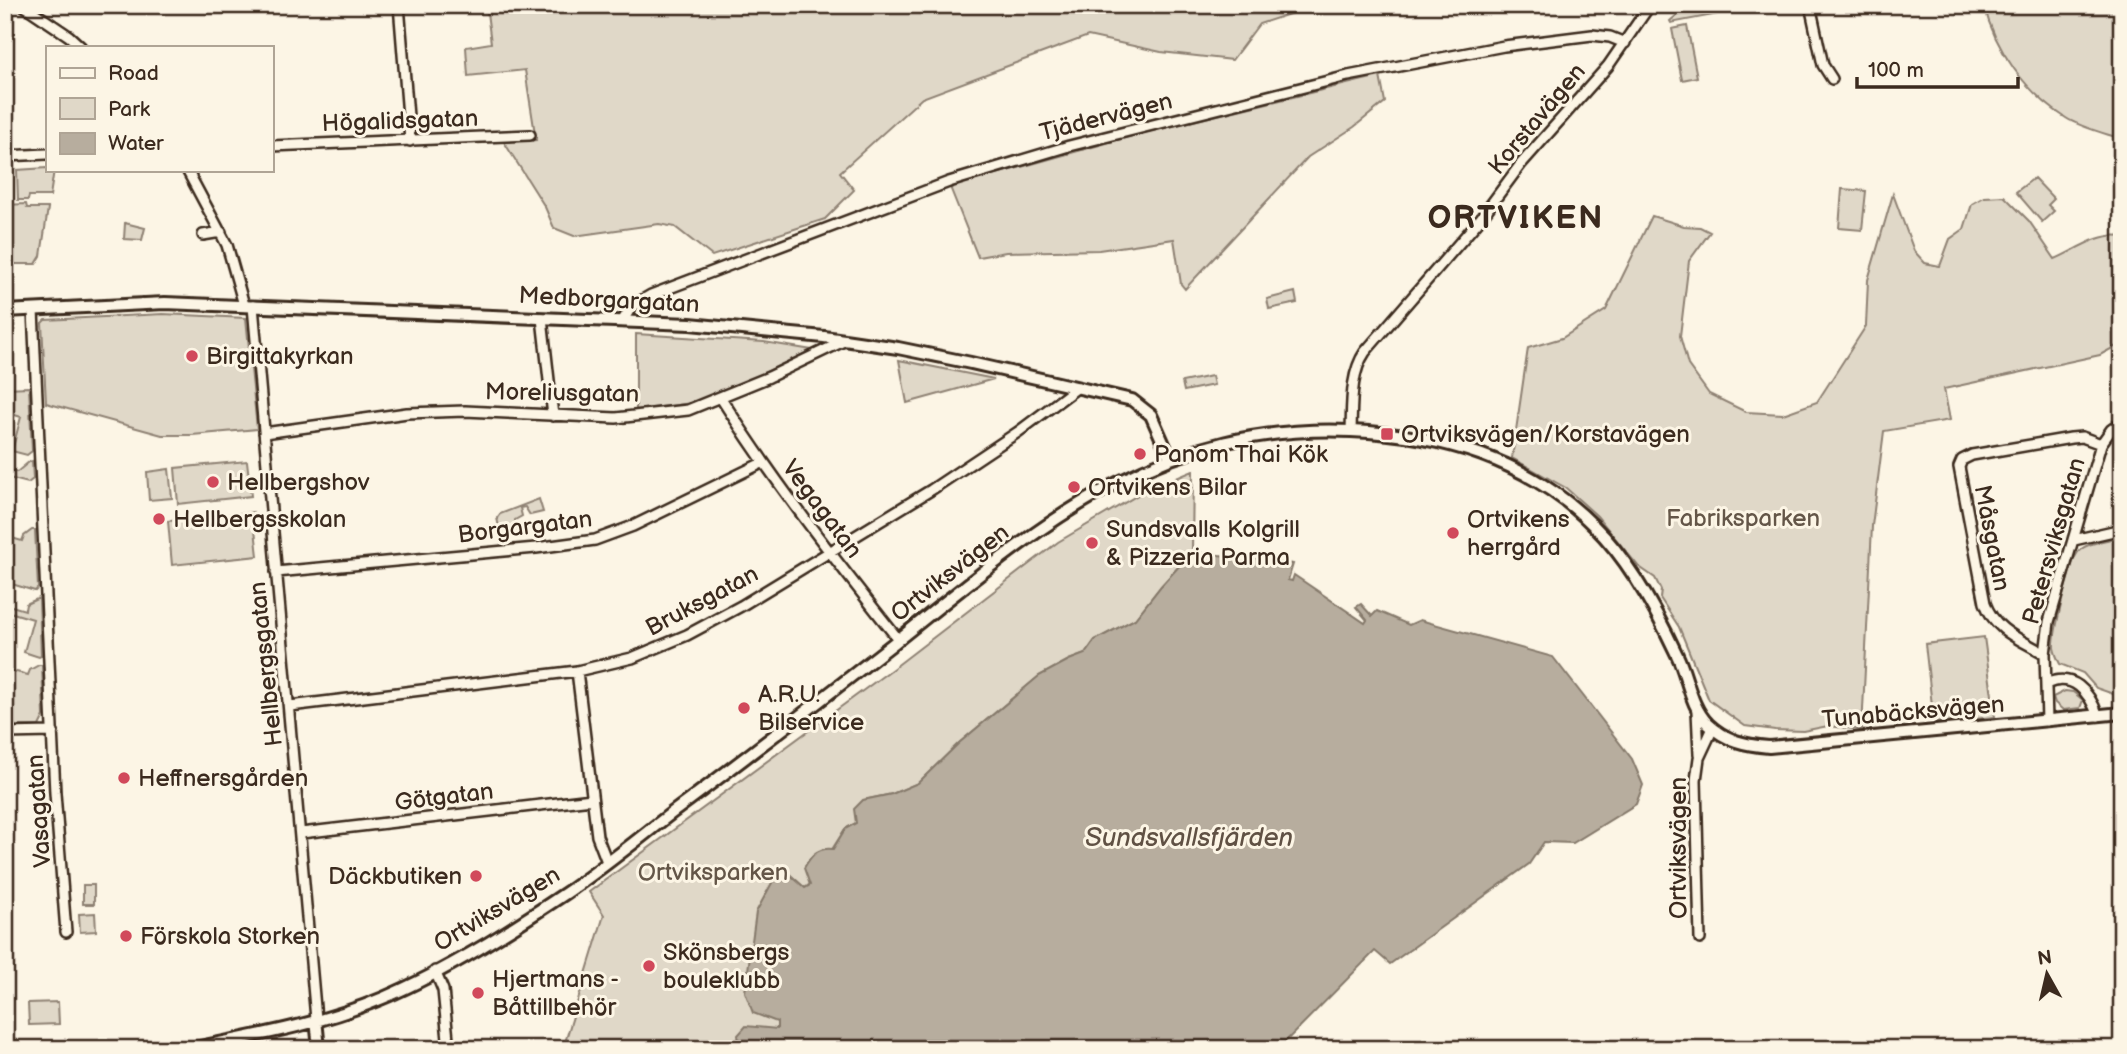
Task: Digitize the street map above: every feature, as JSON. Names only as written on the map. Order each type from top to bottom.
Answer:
[{"type":"street","points":[[23,5],[80,46]]},
{"type":"street","points":[[399,5],[410,141]]},
{"type":"street","name":"Korstavägen","points":[[1351,431],[1355,374],[1360,360],[1481,218],[1521,164],[1608,66],[1650,5]]},
{"type":"street","points":[[1810,5],[1823,65],[1832,79]]},
{"type":"street","name":"Tjädervägen","points":[[623,320],[632,306],[651,295],[949,182],[1021,159],[1333,79],[1504,46],[1592,35],[1610,37],[1625,43]]},
{"type":"street","name":"Högalidsgatan","points":[[273,146],[530,135]]},
{"type":"street","points":[[5,156],[46,154]]},
{"type":"street","name":"Hellbergsgatan","points":[[188,172],[222,232],[248,305],[264,433],[316,1019]]},
{"type":"street","points":[[203,235],[222,232]]},
{"type":"street","name":"Medborgargatan","points":[[5,311],[165,303],[248,305],[623,320],[846,340],[971,363],[1119,396],[1139,403],[1151,415],[1170,458]]},
{"type":"street","name":"Vasagatan","points":[[33,310],[55,793],[66,932]]},
{"type":"street","points":[[542,318],[552,416]]},
{"type":"street","name":"Moreliusgatan","points":[[264,433],[407,413],[466,411],[615,418],[688,410],[721,398],[846,340]]},
{"type":"street","name":"Bruksgatan","points":[[290,706],[577,671],[632,658],[687,635],[741,606],[940,484],[1078,387]]},
{"type":"street","name":"Vegagatan","points":[[721,398],[762,463],[898,639]]},
{"type":"street","name":"Petersviksgatan","points":[[2048,721],[2045,654],[2052,609],[2101,444],[2111,430],[2122,422]]},
{"type":"street","name":"Ortviksvägen","points":[[189,1049],[316,1019],[384,997],[435,971],[526,919],[607,862],[936,607],[1073,506],[1114,482],[1170,458],[1276,433],[1351,431],[1431,439],[1510,465],[1538,481],[1568,504],[1594,526],[1620,557],[1642,590],[1679,658],[1697,711],[1699,939]]},
{"type":"street","name":"Måsgatan","points":[[2045,654],[2008,634],[1990,615],[1985,603],[1959,467],[1962,460],[1972,455],[2071,438],[2082,437],[2101,444]]},
{"type":"street","name":"Borgargatan","points":[[276,572],[536,548],[594,540],[633,526],[762,463]]},
{"type":"street","points":[[2074,540],[2122,529]]},
{"type":"street","points":[[577,671],[597,836],[607,862]]},
{"type":"street","points":[[2046,684],[2057,679],[2066,679],[2080,686],[2093,701],[2098,716]]},
{"type":"street","name":"Ortviksvägen","points":[[1697,711],[1713,728],[1699,758]]},
{"type":"street","name":"Tunabäcksvägen","points":[[1713,728],[1744,745],[1769,747],[2122,713]]},
{"type":"street","points":[[5,733],[53,732]]},
{"type":"street","name":"Götgatan","points":[[301,834],[592,799]]},
{"type":"street","points":[[435,971],[443,990],[449,1049]]},
{"type":"street","points":[[316,1019],[319,1049]]},
{"type":"green space","points":[[486,5],[1317,5],[1259,24],[1232,60],[1161,52],[1088,36],[922,98],[840,172],[854,190],[825,219],[712,256],[675,227],[659,224],[574,236],[554,228],[545,207],[504,142],[536,140],[525,70],[468,76],[466,47],[491,43]]},
{"type":"green space","points":[[1734,5],[1740,10],[1671,23],[1670,21],[1677,15]]},
{"type":"green space","points":[[1984,5],[2122,5],[2122,139],[2072,122],[2038,96],[2004,54]]},
{"type":"green space","points":[[1687,26],[1697,77],[1682,80],[1672,29]]},
{"type":"green space","points":[[1380,76],[1385,102],[1354,127],[1308,157],[1185,289],[1181,284],[1174,239],[1099,250],[1006,252],[978,257],[950,187],[1135,135]]},
{"type":"green space","points":[[46,168],[46,172],[54,172],[50,196],[29,196],[28,200],[18,200],[17,170]]},
{"type":"green space","points":[[2034,178],[2054,199],[2048,205],[2054,211],[2042,222],[2016,192]]},
{"type":"green space","points":[[1842,189],[1866,191],[1862,230],[1839,228]]},
{"type":"green space","name":"Fabriksparken","points":[[1893,194],[1914,251],[1925,263],[1940,266],[1950,239],[1964,229],[1972,204],[1984,197],[2004,196],[2029,221],[2055,259],[2096,239],[2122,236],[2122,343],[2100,355],[1944,389],[1950,420],[1884,431],[1872,526],[1862,730],[1828,726],[1803,731],[1745,726],[1709,700],[1679,627],[1660,598],[1661,590],[1655,578],[1638,566],[1597,516],[1566,488],[1512,458],[1528,348],[1562,338],[1606,310],[1652,216],[1684,226],[1700,227],[1710,232],[1689,261],[1680,336],[1688,365],[1709,394],[1746,412],[1783,414],[1817,402],[1866,326],[1868,280]]},
{"type":"green space","points":[[26,204],[27,208],[48,208],[41,256],[36,264],[5,264],[5,205]]},
{"type":"green space","points":[[125,223],[145,228],[142,240],[124,239]]},
{"type":"green space","points":[[1295,292],[1297,303],[1269,309],[1267,299]]},
{"type":"green space","points":[[163,314],[246,318],[257,429],[162,435],[46,403],[42,323],[45,320]]},
{"type":"green space","points":[[636,334],[764,342],[812,350],[713,397],[685,404],[636,410]]},
{"type":"green space","points":[[899,360],[994,379],[907,403]]},
{"type":"green space","points":[[1212,376],[1214,385],[1184,391],[1182,382]]},
{"type":"green space","points":[[29,387],[32,451],[27,455],[12,451],[21,417],[5,412],[5,388]]},
{"type":"green space","points":[[32,461],[33,479],[28,483],[5,477],[5,469],[17,472]]},
{"type":"green space","name":"Hellbergshov","points":[[247,461],[251,496],[178,504],[175,468]]},
{"type":"green space","points":[[169,469],[172,498],[149,500],[147,472]]},
{"type":"green space","name":"Ortviksparken","points":[[1193,471],[1192,552],[1135,619],[1095,640],[1085,654],[1039,676],[959,743],[918,783],[892,794],[863,800],[856,823],[845,829],[805,888],[786,871],[777,1029],[739,1035],[740,1049],[563,1049],[604,915],[589,892],[895,667],[1058,542],[1143,492]]},
{"type":"green space","points":[[539,499],[543,512],[530,515],[525,507],[520,508],[522,516],[515,520],[517,531],[504,531],[499,527],[497,518],[500,514]]},
{"type":"green space","points":[[253,512],[258,556],[172,565],[168,521]]},
{"type":"green space","points":[[35,530],[38,588],[35,591],[5,582],[5,536],[22,541]]},
{"type":"green space","points":[[2115,538],[2122,565],[2122,697],[2096,688],[2083,673],[2060,664],[2054,648],[2056,628],[2075,557],[2086,546]]},
{"type":"green space","points":[[39,598],[39,657],[24,652],[33,619],[6,611],[5,613],[5,604],[25,610],[26,604]]},
{"type":"green space","points":[[1984,637],[1995,717],[1934,723],[1925,644]]},
{"type":"green space","points":[[42,665],[44,716],[39,726],[5,726],[5,669],[28,675],[30,670]]},
{"type":"green space","points":[[2065,691],[2073,692],[2083,700],[2080,708],[2063,710],[2055,703],[2053,697]]},
{"type":"green space","points":[[83,885],[94,885],[94,904],[83,904]]},
{"type":"green space","points":[[95,913],[96,931],[80,932],[79,914]]},
{"type":"green space","points":[[58,1002],[59,1024],[29,1025],[28,1003]]},
{"type":"water","name":"Sundsvallsfjärden","points":[[1192,552],[1293,564],[1288,580],[1292,581],[1294,575],[1365,623],[1367,620],[1356,607],[1361,604],[1372,616],[1377,611],[1409,625],[1420,620],[1553,657],[1632,759],[1643,785],[1636,804],[1573,843],[1544,842],[1529,864],[1390,964],[1375,951],[1278,1049],[740,1049],[738,1035],[746,1026],[777,1029],[777,1022],[753,1013],[745,992],[756,912],[773,881],[786,871],[805,888],[810,885],[804,868],[807,863],[819,851],[833,849],[845,829],[856,823],[854,809],[863,800],[892,794],[918,783],[959,743],[1039,676],[1085,654],[1095,640],[1135,619]]},
{"type":"place","name":"Birgittakyrkan","points":[[192,356]]},
{"type":"place","name":"Ortviksvägen/Korstavägen","points":[[1387,434]]},
{"type":"place","name":"Panom Thai Kök","points":[[1140,454]]},
{"type":"place","name":"Hellbergshov","points":[[213,482]]},
{"type":"place","name":"Ortvikens Bilar","points":[[1074,487]]},
{"type":"place","name":"Hellbergsskolan","points":[[159,519]]},
{"type":"place","name":"Ortvikens herrgård","points":[[1453,533]]},
{"type":"place","name":"Sundsvalls Kolgrill & Pizzeria Parma","points":[[1092,543]]},
{"type":"place","name":"A.R.U. Bilservice","points":[[744,708]]},
{"type":"place","name":"Heffnersgården","points":[[124,778]]},
{"type":"place","name":"Däckbutiken","points":[[476,876]]},
{"type":"place","name":"Förskola Storken","points":[[126,936]]},
{"type":"place","name":"Skönsbergs bouleklubb","points":[[649,966]]},
{"type":"place","name":"Hjertmans - Båttillbehör","points":[[478,993]]},
{"type":"district","name":"ORTVIKEN","points":[[1516,218]]}]
